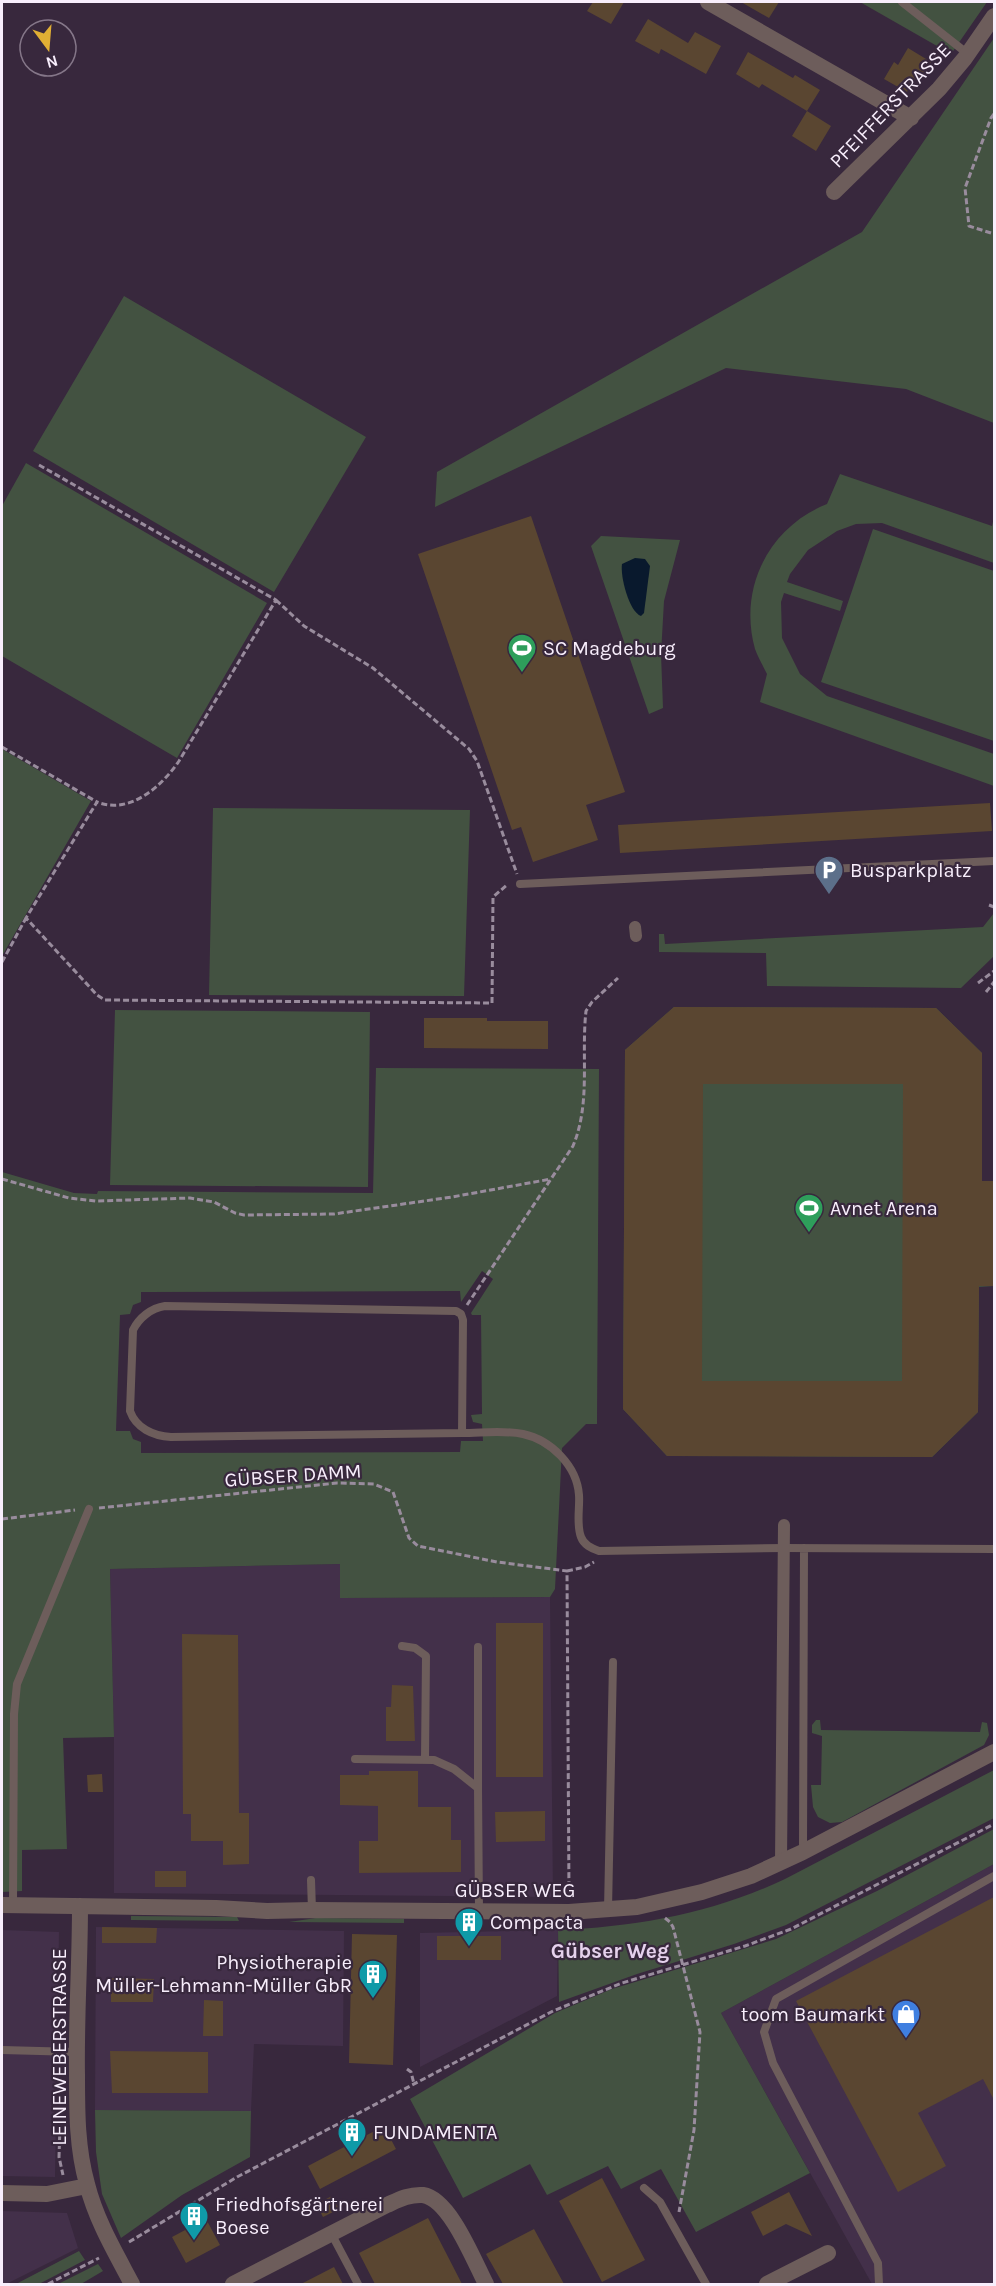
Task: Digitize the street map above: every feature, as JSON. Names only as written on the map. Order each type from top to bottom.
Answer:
[{"type":"street","points":[[708,2],[910,118]]},
{"type":"street","name":"PFEIFFERSTRASSE","points":[[834,192],[939,89],[968,54],[994,16]]},
{"type":"street","points":[[781,1863],[784,1525]]},
{"type":"street","name":"GÜBSER WEG","points":[[8,1905],[225,1908],[267,1911],[569,1912],[608,1910],[660,1902],[727,1884],[781,1863],[994,1752]]},
{"type":"street","name":"LEINEWEBERSTRASSE","points":[[80,1906],[78,2136],[87,2186],[114,2251],[132,2284]]},
{"type":"street","points":[[2,2193],[47,2194],[87,2186]]},
{"type":"street","points":[[239,2283],[404,2197],[420,2195],[431,2198],[442,2206],[486,2284]]},
{"type":"street","points":[[767,2284],[828,2253]]},
{"type":"lane","points":[[902,2],[968,54]]},
{"type":"lane","points":[[520,884],[994,861]]},
{"type":"lane","points":[[462,1433],[463,1320],[461,1314],[450,1310],[157,1308],[144,1316],[133,1330],[130,1408],[139,1425],[149,1432],[166,1437],[523,1434],[540,1440],[566,1462],[577,1482],[581,1539],[588,1546],[607,1552],[784,1548],[994,1549]]},
{"type":"lane","points":[[8,1905],[17,1684],[89,1509]]},
{"type":"lane","points":[[803,1852],[804,1548]]},
{"type":"lane","points":[[402,1646],[415,1648],[426,1656],[425,1759]]},
{"type":"lane","points":[[478,1647],[479,1911]]},
{"type":"lane","points":[[608,1910],[613,1662]]},
{"type":"lane","points":[[355,1759],[434,1760],[454,1769],[478,1788]]},
{"type":"lane","points":[[879,2284],[878,2263],[773,2063],[764,2032],[776,1999],[994,1876]]},
{"type":"lane","points":[[311,1880],[312,1910]]},
{"type":"lane","points":[[2,2050],[77,2052]]},
{"type":"lane","points":[[644,2188],[660,2202],[706,2284]]},
{"type":"lane","points":[[331,2234],[358,2284]]},
{"type":"path","points":[[994,114],[965,188],[969,226],[994,234]]},
{"type":"path","points":[[26,918],[97,995],[107,1000],[492,1003],[493,897],[507,884],[520,884],[477,761],[469,749],[373,668],[304,626],[276,600],[39,465]]},
{"type":"path","points":[[2,747],[97,802],[117,806],[152,791],[179,761],[276,600]]},
{"type":"path","points":[[2,962],[26,918],[97,802]]},
{"type":"path","points":[[989,905],[994,907]]},
{"type":"path","points":[[978,983],[994,971]]},
{"type":"path","points":[[461,1314],[573,1146],[583,1120],[586,1011],[592,1002],[618,978]]},
{"type":"path","points":[[986,992],[994,982]]},
{"type":"path","points":[[2,1179],[82,1200],[199,1199],[214,1202],[244,1215],[334,1214],[452,1197],[551,1179]]},
{"type":"path","name":"GÜBSER DAMM","points":[[2,1519],[337,1484],[374,1484],[393,1492],[409,1538],[418,1546],[497,1562],[567,1571]]},
{"type":"path","points":[[569,1912],[567,1571],[591,1564],[607,1552]]},
{"type":"path","points":[[48,2284],[114,2251],[237,2177],[572,2002],[622,1983],[745,1946],[791,1929],[994,1824]]},
{"type":"path","points":[[660,1902],[664,1917],[673,1927],[700,2032],[694,2130],[676,2228]]},
{"type":"path","points":[[407,2069],[411,2072],[414,2084]]},
{"type":"shaded area","points":[[340,1564],[340,1598],[550,1597],[553,1897],[114,1893],[114,1737],[110,1569]]},
{"type":"shaded area","points":[[994,1864],[994,2284],[872,2284],[721,2013]]},
{"type":"shaded area","points":[[96,1927],[344,1931],[343,2046],[254,2044],[251,2111],[95,2110]]},
{"type":"shaded area","points":[[2,1930],[59,1932],[55,2177],[2,2176]]},
{"type":"shaded area","points":[[558,1930],[557,1996],[420,2067],[420,1933]]},
{"type":"shaded area","points":[[2,2211],[67,2213],[78,2248],[2,2284]]},
{"type":"green space","points":[[860,2],[987,2],[951,54]]},
{"type":"green space","points":[[994,38],[994,423],[906,389],[726,368],[435,507],[437,472],[862,232]]},
{"type":"green space","points":[[124,296],[366,437],[274,592],[33,451]]},
{"type":"green space","points":[[26,463],[267,603],[177,758],[2,656],[2,506]]},
{"type":"green space","points":[[840,474],[992,526],[994,517],[994,563],[882,523],[856,524],[837,531],[808,550],[790,574],[787,582],[843,601],[840,611],[784,593],[781,602],[782,638],[800,674],[827,696],[994,754],[994,786],[760,702],[767,674],[755,649],[751,626],[751,604],[755,582],[774,544],[807,514],[827,504]]},
{"type":"green space","points":[[873,529],[994,571],[994,741],[821,682]]},
{"type":"green space","points":[[601,536],[680,540],[664,601],[661,654],[663,708],[649,714],[591,546]]},
{"type":"green space","points":[[2,749],[91,801],[2,956]]},
{"type":"green space","points":[[213,808],[470,810],[464,996],[209,995]]},
{"type":"green space","points":[[994,913],[994,956],[961,988],[767,986],[766,953],[659,952],[659,934],[664,934],[665,944],[983,927]]},
{"type":"green space","name":"Avnet Arena","points":[[674,1007],[936,1008],[982,1053],[982,1181],[994,1181],[994,1286],[979,1287],[978,1412],[932,1457],[667,1456],[623,1409],[625,1050]]},
{"type":"green space","points":[[115,1010],[370,1012],[368,1187],[110,1185]]},
{"type":"green space","points":[[376,1068],[599,1069],[597,1424],[586,1424],[562,1448],[555,1589],[550,1597],[340,1598],[340,1564],[110,1569],[114,1737],[63,1738],[67,1849],[22,1850],[22,1891],[2,1892],[2,1172],[74,1193],[97,1194],[98,1191],[373,1193]],"holes":[[[482,1271],[493,1279],[471,1313],[481,1315],[482,1414],[471,1415],[473,1422],[482,1424],[483,1441],[461,1441],[460,1452],[141,1453],[141,1442],[133,1439],[130,1431],[116,1431],[120,1315],[130,1314],[133,1305],[141,1302],[141,1292],[460,1291],[461,1302]]]},
{"type":"green space","points":[[816,1720],[820,1720],[821,1730],[980,1732],[982,1722],[987,1723],[989,1735],[984,1745],[842,1822],[830,1823],[818,1817],[813,1807],[811,1785],[821,1785],[822,1736],[812,1733],[812,1725]]},
{"type":"green space","points":[[994,1770],[994,1818],[786,1925],[559,2002],[558,1930],[646,1922],[702,1909],[758,1891]]},
{"type":"green space","points":[[994,1829],[994,1864],[721,2013],[810,2173],[696,2232],[661,2169],[621,2189],[608,2166],[547,2195],[530,2164],[463,2198],[410,2099],[555,2013],[612,1989],[776,1939],[877,1891]]},
{"type":"green space","points":[[131,1916],[237,1917],[239,1921],[131,1920]]},
{"type":"green space","points":[[316,1918],[404,1919],[404,1923],[289,1922]]},
{"type":"green space","points":[[95,2110],[251,2111],[250,2157],[182,2195],[121,2238],[102,2194],[96,2152]]},
{"type":"green space","points":[[79,2251],[85,2260],[39,2284],[16,2284]]},
{"type":"green space","points":[[98,2264],[103,2271],[81,2284],[58,2284]]},
{"type":"water","points":[[635,558],[645,559],[650,566],[644,613],[641,616],[629,601],[622,577],[622,564]]},
{"type":"building","points":[[593,2],[624,2],[611,24],[587,11]]},
{"type":"building","points":[[741,2],[779,2],[769,18]]},
{"type":"building","points":[[648,19],[688,43],[695,32],[721,46],[706,74],[661,49],[659,54],[635,41]]},
{"type":"building","points":[[908,48],[931,62],[921,79],[917,76],[907,92],[884,79],[894,62],[898,65]]},
{"type":"building","points":[[748,52],[793,78],[795,75],[820,90],[807,111],[762,84],[759,88],[736,74]]},
{"type":"building","points":[[807,111],[831,126],[816,151],[792,136]]},
{"type":"building","name":"SC Magdeburg","points":[[531,516],[625,792],[586,805],[598,840],[533,862],[521,827],[512,830],[418,554]]},
{"type":"building","points":[[990,803],[992,831],[620,853],[618,825]]},
{"type":"building","name":"Avnet Arena","points":[[674,1007],[936,1008],[982,1053],[982,1181],[994,1181],[994,1286],[979,1286],[978,1412],[932,1457],[667,1456],[623,1409],[625,1050]],"holes":[[[703,1084],[903,1084],[902,1381],[702,1381]]]},
{"type":"building","points":[[424,1018],[548,1021],[548,1049],[424,1048]]},
{"type":"building","points":[[496,1623],[543,1623],[543,1777],[496,1777]]},
{"type":"building","points":[[182,1634],[238,1635],[239,1813],[249,1813],[249,1864],[223,1865],[223,1841],[191,1841],[191,1814],[183,1814]]},
{"type":"building","points":[[392,1685],[413,1686],[415,1741],[386,1741],[386,1707],[391,1707]]},
{"type":"building","points":[[369,1771],[418,1771],[418,1807],[451,1807],[451,1840],[461,1840],[461,1872],[359,1873],[359,1841],[378,1841],[378,1806],[340,1805],[340,1775],[369,1775]]},
{"type":"building","points":[[102,1774],[103,1792],[88,1792],[87,1775]]},
{"type":"building","points":[[545,1811],[545,1841],[496,1842],[495,1812]]},
{"type":"building","points":[[155,1871],[186,1871],[186,1887],[155,1887]]},
{"type":"building","name":"toom Baumarkt","points":[[994,1897],[994,2100],[983,2079],[918,2113],[946,2166],[898,2192],[796,2001]]},
{"type":"building","points":[[102,1927],[157,1928],[156,1943],[102,1943]]},
{"type":"building","name":"Physiotherapie Müller-Lehmann-Müller GbR","points":[[352,1934],[397,1935],[393,2065],[349,2063]]},
{"type":"building","name":"Compacta","points":[[437,1936],[501,1936],[501,1960],[437,1960]]},
{"type":"building","points":[[111,1978],[154,1979],[153,2002],[111,2002]]},
{"type":"building","points":[[204,2000],[223,2001],[223,2036],[203,2036]]},
{"type":"building","points":[[110,2051],[208,2052],[208,2093],[112,2093]]},
{"type":"building","name":"FUNDAMENTA","points":[[384,2126],[396,2149],[320,2189],[308,2166]]},
{"type":"building","points":[[602,2178],[645,2260],[602,2282],[559,2201]]},
{"type":"building","points":[[789,2192],[812,2236],[786,2224],[763,2236],[751,2212]]},
{"type":"building","points":[[332,2196],[339,2209],[323,2217],[316,2204]]},
{"type":"building","points":[[428,2218],[462,2284],[375,2284],[359,2253]]},
{"type":"building","name":"Friedhofsgärtnerei Boese","points":[[206,2219],[220,2245],[186,2263],[172,2237]]},
{"type":"building","points":[[534,2229],[564,2284],[503,2284],[486,2254]]},
{"type":"building","points":[[334,2267],[343,2284],[301,2284]]},
{"type":"place","name":"SC Magdeburg","points":[[522,674]]},
{"type":"place","name":"Busparkplatz","points":[[829,896]]},
{"type":"place","name":"Avnet Arena","points":[[809,1234]]},
{"type":"place","name":"Compacta","points":[[469,1948]]},
{"type":"place","name":"Physiotherapie Müller-Lehmann-Müller GbR","points":[[373,2000]]},
{"type":"place","name":"toom Baumarkt","points":[[906,2040]]},
{"type":"place","name":"FUNDAMENTA","points":[[352,2158]]},
{"type":"place","name":"Friedhofsgärtnerei Boese","points":[[194,2242]]},
{"type":"district","name":"Gübser Weg","points":[[610,1951]]}]
